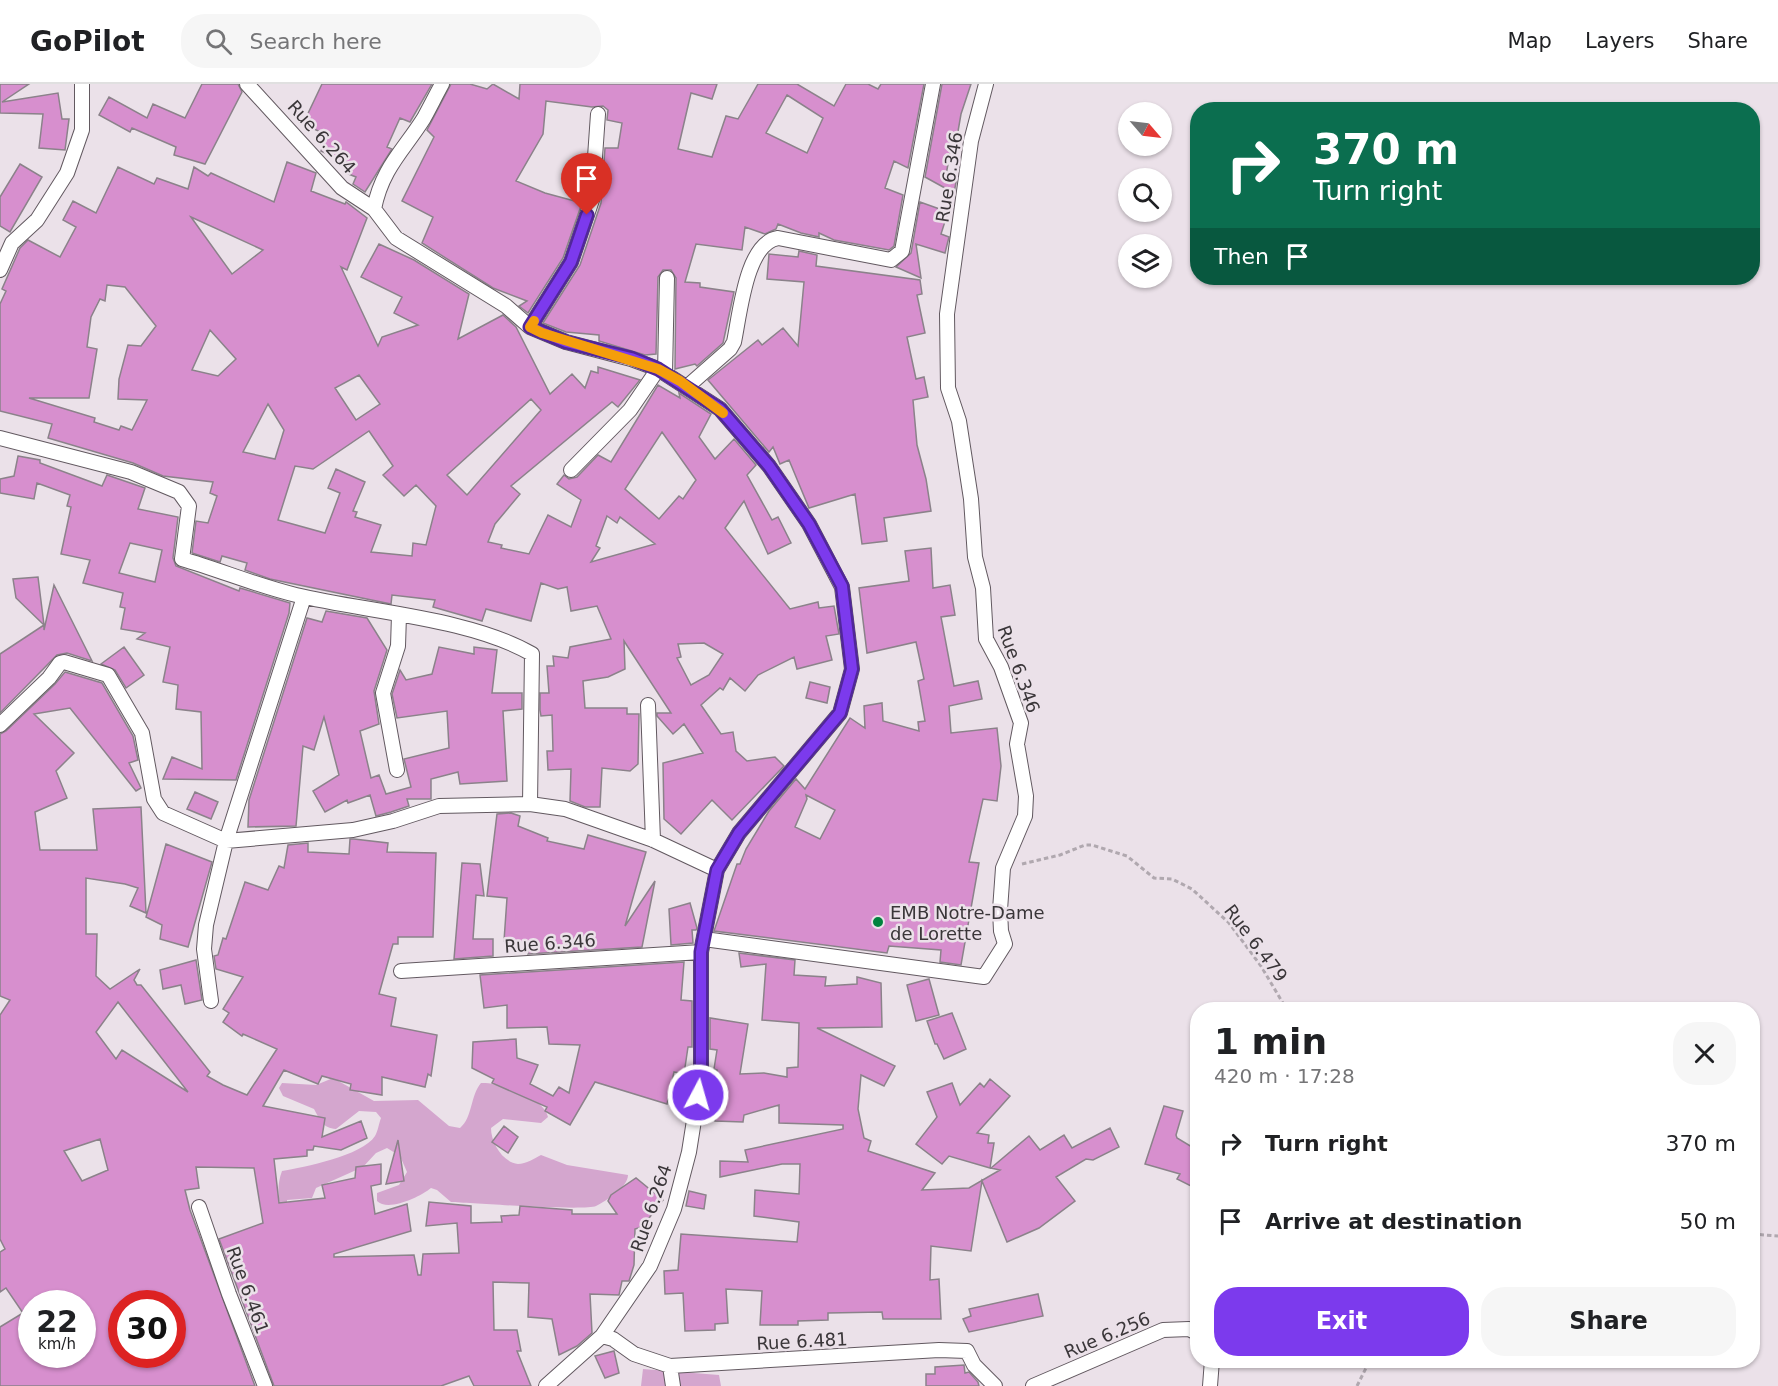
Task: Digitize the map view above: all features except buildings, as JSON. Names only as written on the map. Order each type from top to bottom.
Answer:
[{"type":"street","points":[[0,270],[12,243],[37,219],[67,173],[82,130],[82,84]]},
{"type":"street","name":"Rue 6.264","points":[[247,84],[262,90],[342,188],[374,209],[396,238],[506,306],[530,327],[566,342],[631,358],[688,386],[720,409],[769,466],[809,524],[842,586],[852,669],[840,713],[739,833],[717,870],[702,945],[701,1076],[689,1152],[674,1209],[650,1266],[602,1336],[546,1386]]},
{"type":"street","points":[[374,209],[376,198],[395,156],[423,119],[442,84]]},
{"type":"street","points":[[688,386],[730,350],[751,266],[757,250],[767,240],[778,238],[891,260],[898,256],[902,251],[933,84]]},
{"type":"street","name":"Rue 6.346","points":[[400,971],[702,945],[984,977],[1005,944],[1001,921],[1003,868],[1025,816],[1026,796],[1017,744],[1021,723],[1012,693],[987,639],[959,421],[948,388],[947,314],[971,141],[986,84]]},
{"type":"street","points":[[530,327],[571,262],[592,200],[598,114]]},
{"type":"street","points":[[571,470],[630,410],[661,371],[667,278]]},
{"type":"street","points":[[0,438],[131,472],[179,492],[189,506],[182,559],[304,597],[475,632],[516,645],[532,654],[530,804]]},
{"type":"street","points":[[211,1001],[204,949],[206,925],[226,841],[304,597]]},
{"type":"street","points":[[397,770],[383,693],[398,646],[399,615]]},
{"type":"street","points":[[0,725],[49,678],[60,663],[108,675],[142,734],[154,799],[163,813],[226,841],[353,830],[393,821],[439,806],[530,804],[565,809],[653,840],[717,870]]},
{"type":"street","points":[[648,705],[653,840]]},
{"type":"street","name":"Rue 6.461","points":[[199,1207],[229,1294],[265,1386]]},
{"type":"street","name":"Rue 6.256","points":[[1033,1386],[1163,1330],[1190,1330]]},
{"type":"street","name":"Rue 6.481","points":[[602,1336],[613,1339],[634,1354],[670,1366],[939,1350],[967,1352],[974,1365],[995,1386]]},
{"type":"street","points":[[670,1366],[673,1386]]},
{"type":"street","points":[[1210,1386],[1211,1368]]},
{"type":"path","name":"Rue 6.479","points":[[1003,868],[1060,855],[1085,845],[1127,856],[1154,878],[1172,879],[1192,889],[1229,923],[1261,966],[1282,1002]]},
{"type":"path","points":[[1760,1235],[1778,1236]]},
{"type":"path","points":[[1357,1386],[1366,1368]]},
{"type":"shaded area","points":[[333,1078],[374,1101],[418,1100],[449,1126],[460,1128],[467,1118],[477,1088],[481,1083],[509,1088],[530,1097],[545,1110],[548,1117],[541,1123],[503,1119],[491,1128],[495,1145],[507,1160],[521,1164],[541,1155],[567,1165],[628,1175],[627,1180],[611,1197],[596,1206],[587,1207],[451,1202],[437,1190],[431,1188],[412,1199],[389,1205],[377,1201],[377,1193],[399,1185],[407,1172],[400,1156],[387,1148],[376,1153],[363,1167],[316,1188],[312,1198],[287,1200],[288,1230],[279,1194],[282,1171],[346,1155],[368,1143],[378,1129],[381,1118],[376,1112],[359,1111],[336,1129],[328,1127],[322,1123],[314,1109],[283,1096],[279,1088],[282,1083],[316,1085]]},
{"type":"shaded area","points":[[643,1369],[719,1375],[721,1386],[641,1386]]},
{"type":"slow traffic","points":[[534,321],[530,327],[542,333],[566,342],[631,358],[658,369],[680,381],[723,413]]},
{"type":"place","name":"EMB Notre-Dame de Lorette","points":[[878,922]]},
{"type":"route","points":[[587,215],[571,262],[530,327],[566,342],[631,358],[658,369],[680,381],[720,409],[769,466],[809,524],[842,586],[852,669],[840,713],[739,833],[717,870],[701,952],[701,1076],[698,1095]]}]
